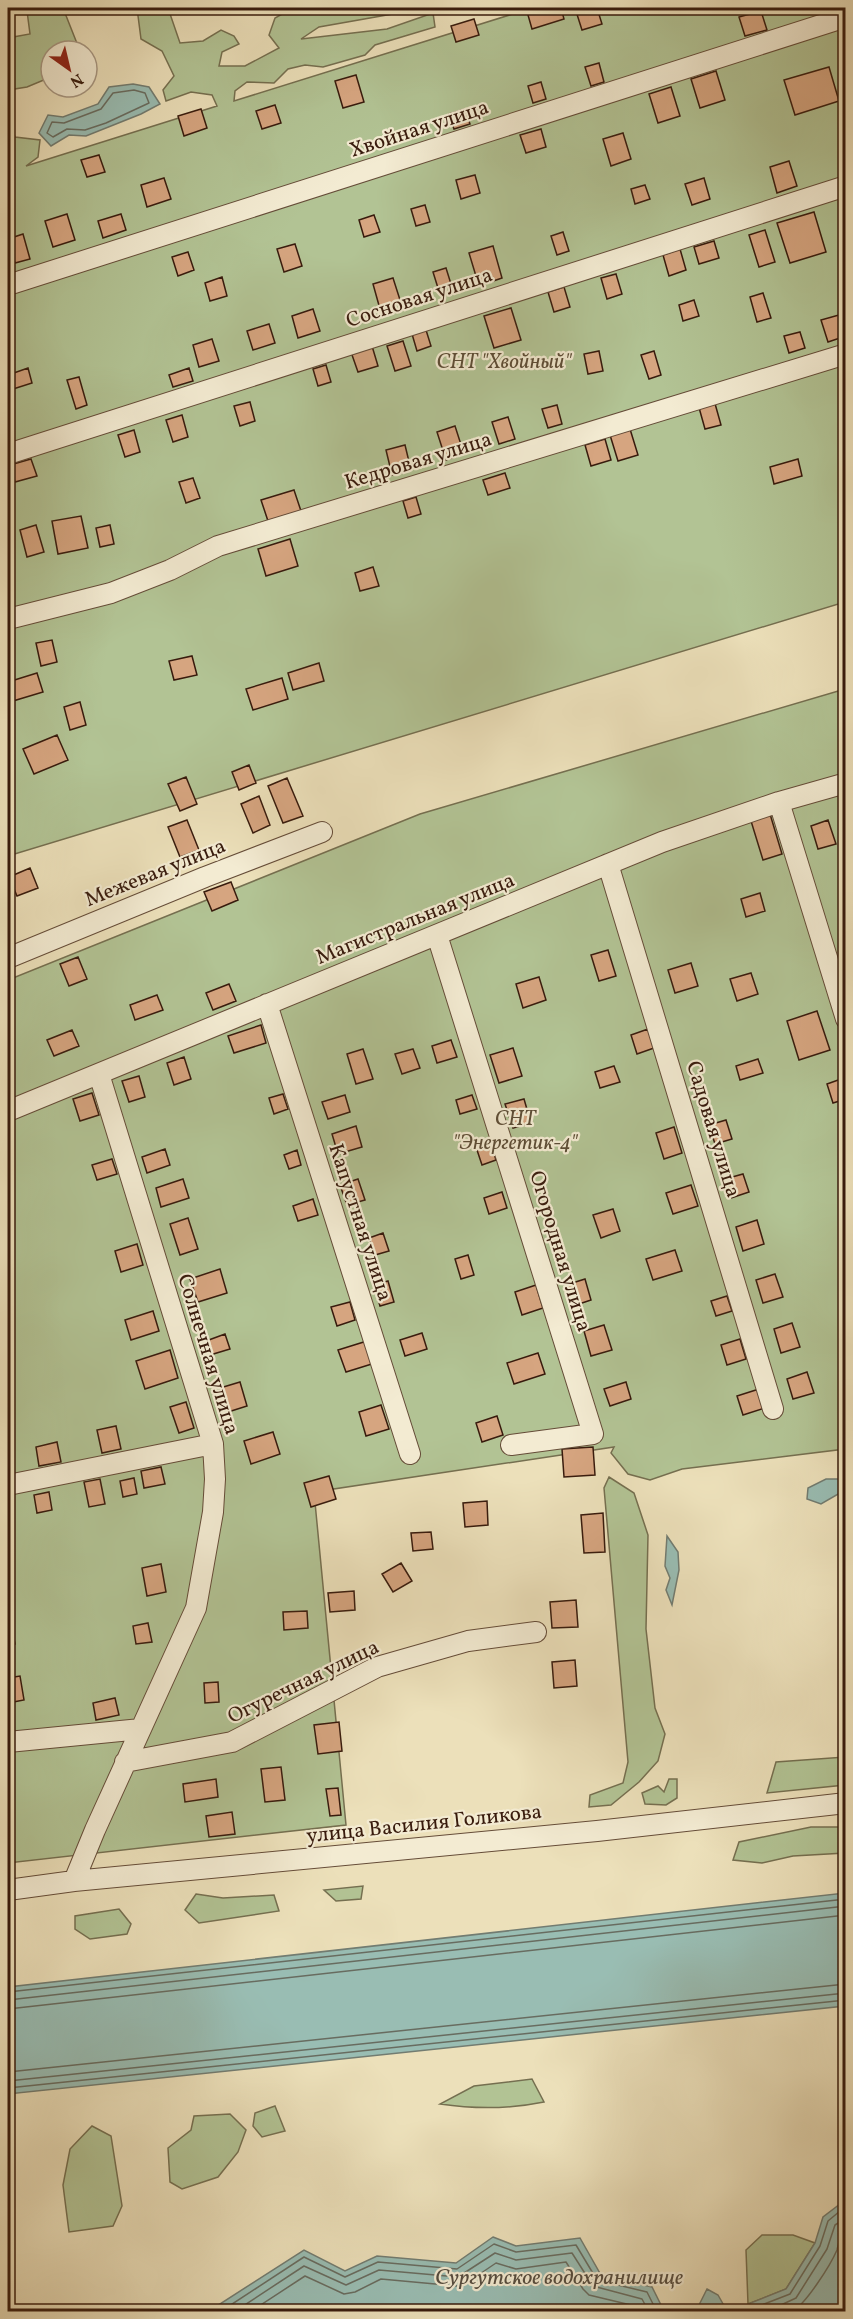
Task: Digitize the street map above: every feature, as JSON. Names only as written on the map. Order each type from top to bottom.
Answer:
[{"type":"street","name":"Хвойная улица","points":[[8,285],[846,17]]},
{"type":"street","name":"Сосновая улица","points":[[8,454],[846,186]]},
{"type":"street","name":"Кедровая улица","points":[[8,619],[111,593],[170,570],[218,546],[846,354]]},
{"type":"street","name":"Магистральная улица","points":[[8,1111],[662,842],[779,802],[846,783]]},
{"type":"street","points":[[779,802],[846,1019]]},
{"type":"street","name":"Межевая улица","points":[[8,958],[205,877],[322,832]]},
{"type":"street","name":"Садовая улица","points":[[608,864],[773,1409]]},
{"type":"street","name":"Огородная улица","points":[[437,935],[593,1434],[511,1445]]},
{"type":"street","name":"Капустная улица","points":[[267,1004],[410,1454]]},
{"type":"street","name":"Солнечная улица","points":[[74,1881],[125,1762],[196,1608],[213,1512],[215,1479],[213,1444],[99,1074]]},
{"type":"street","points":[[8,1485],[213,1444]]},
{"type":"street","name":"Огуречная улица","points":[[125,1762],[232,1742],[377,1667],[468,1641],[536,1632]]},
{"type":"street","points":[[8,1742],[141,1729]]},
{"type":"street","name":"улица Василия Голикова","points":[[8,1890],[74,1881],[597,1830],[846,1803]]},
{"type":"green space","points":[[34,8],[63,8],[75,39],[39,39],[39,82],[27,87],[8,90],[8,38],[30,34],[27,11]]},
{"type":"green space","name":"СНТ \"Хвойный\"","points":[[137,8],[168,8],[180,43],[203,41],[221,30],[234,36],[239,44],[222,52],[219,66],[245,66],[279,48],[269,35],[275,18],[293,8],[421,9],[319,27],[301,39],[387,29],[433,13],[435,27],[375,45],[365,55],[323,67],[305,65],[288,69],[274,83],[247,82],[235,91],[234,101],[532,8],[845,8],[845,602],[8,856],[8,117],[15,137],[40,140],[38,157],[26,166],[217,106],[212,95],[191,92],[166,101],[163,90],[174,76],[162,51],[141,39]]},
{"type":"green space","name":"СНТ \"Энергетик-4\"","points":[[845,689],[846,1413],[841,1414],[845,1415],[845,1449],[682,1469],[650,1480],[628,1474],[611,1453],[614,1447],[314,1492],[346,1825],[8,1863],[8,980],[420,814]]},
{"type":"green space","points":[[609,1477],[634,1493],[648,1535],[646,1629],[655,1708],[665,1734],[658,1761],[639,1782],[611,1805],[589,1807],[590,1795],[623,1783],[628,1762],[604,1488]]},
{"type":"green space","points":[[845,1757],[845,1785],[767,1793],[776,1762]]},
{"type":"green space","points":[[669,1779],[677,1779],[677,1798],[666,1805],[645,1804],[642,1793],[658,1786],[664,1792]]},
{"type":"green space","points":[[811,1827],[845,1827],[845,1853],[793,1856],[762,1863],[733,1860],[739,1842]]},
{"type":"green space","points":[[363,1886],[361,1899],[336,1901],[324,1890]]},
{"type":"green space","points":[[196,1894],[223,1898],[274,1895],[279,1911],[199,1923],[185,1910]]},
{"type":"green space","points":[[119,1909],[131,1924],[127,1934],[90,1939],[75,1929],[75,1916]]},
{"type":"green space","points":[[532,2079],[544,2102],[492,2107],[440,2104],[474,2086]]},
{"type":"green space","points":[[275,2106],[285,2131],[262,2137],[253,2126],[255,2113]]},
{"type":"green space","points":[[230,2114],[246,2130],[238,2152],[218,2177],[182,2189],[170,2182],[168,2148],[191,2130],[194,2116]]},
{"type":"green space","points":[[92,2126],[111,2136],[122,2206],[113,2226],[69,2232],[63,2185],[70,2149]]},
{"type":"green space","points":[[762,2235],[793,2235],[815,2243],[786,2289],[748,2304],[746,2250]]},
{"type":"water","points":[[133,84],[149,87],[160,104],[86,136],[69,135],[51,146],[39,133],[48,115],[63,117],[98,104],[109,87]]},
{"type":"water","points":[[826,1479],[842,1479],[840,1493],[821,1504],[807,1499],[808,1488]]},
{"type":"water","points":[[667,1536],[678,1552],[679,1570],[672,1605],[666,1590],[670,1578],[665,1566]]},
{"type":"water","points":[[845,1893],[845,2006],[8,2094],[8,1987]]},
{"type":"water","points":[[840,2204],[845,2205],[845,2311],[745,2311],[748,2304],[786,2289],[815,2243],[823,2217]]},
{"type":"water","name":"Сургутское водохранилище","points":[[493,2237],[516,2246],[580,2238],[601,2275],[652,2287],[664,2311],[209,2311],[304,2250],[345,2271],[377,2256],[456,2263]]},
{"type":"water","name":"Сургутское водохранилище","points":[[707,2289],[718,2295],[727,2311],[696,2311]]},
{"type":"building","points":[[526,8],[561,8],[564,19],[532,29]]},
{"type":"building","points":[[575,8],[597,8],[602,24],[582,30]]},
{"type":"building","points":[[761,11],[767,30],[745,36],[739,17]]},
{"type":"building","points":[[474,19],[479,35],[456,42],[451,26]]},
{"type":"building","points":[[599,63],[604,82],[591,86],[585,67]]},
{"type":"building","points":[[829,67],[839,101],[795,115],[784,80]]},
{"type":"building","points":[[716,71],[725,100],[700,108],[691,79]]},
{"type":"building","points":[[356,75],[364,102],[343,108],[335,81]]},
{"type":"building","points":[[541,82],[546,99],[533,103],[528,86]]},
{"type":"building","points":[[671,87],[680,116],[658,123],[649,94]]},
{"type":"building","points":[[275,105],[281,123],[262,129],[256,111]]},
{"type":"building","points":[[201,109],[207,128],[184,136],[178,116]]},
{"type":"building","points":[[465,109],[470,124],[454,129],[449,114]]},
{"type":"building","points":[[541,129],[546,147],[526,153],[520,135]]},
{"type":"building","points":[[623,133],[631,159],[611,166],[603,139]]},
{"type":"building","points":[[99,155],[105,172],[87,177],[81,160]]},
{"type":"building","points":[[789,161],[797,186],[777,193],[770,167]]},
{"type":"building","points":[[475,175],[480,193],[461,199],[456,180]]},
{"type":"building","points":[[164,178],[171,199],[147,207],[141,185]]},
{"type":"building","points":[[704,178],[710,199],[692,205],[685,184]]},
{"type":"building","points":[[645,185],[650,199],[635,204],[631,189]]},
{"type":"building","points":[[425,205],[430,222],[416,226],[411,209]]},
{"type":"building","points":[[814,212],[826,252],[790,263],[777,223]]},
{"type":"building","points":[[67,214],[75,240],[53,247],[45,221]]},
{"type":"building","points":[[121,214],[126,230],[103,238],[98,221]]},
{"type":"building","points":[[374,215],[380,232],[364,237],[359,220]]},
{"type":"building","points":[[765,230],[775,262],[759,267],[749,235]]},
{"type":"building","points":[[563,232],[569,251],[557,255],[551,236]]},
{"type":"building","points":[[23,234],[30,259],[15,263],[8,239]]},
{"type":"building","points":[[714,241],[719,258],[699,264],[694,247]]},
{"type":"building","points":[[295,244],[302,266],[284,272],[277,249]]},
{"type":"building","points":[[493,246],[502,278],[479,286],[469,253]]},
{"type":"building","points":[[680,249],[686,270],[669,276],[663,255]]},
{"type":"building","points":[[188,252],[194,270],[178,276],[172,257]]},
{"type":"building","points":[[446,268],[451,284],[438,288],[433,272]]},
{"type":"building","points":[[616,274],[622,294],[607,299],[601,278]]},
{"type":"building","points":[[222,277],[227,296],[210,301],[205,283]]},
{"type":"building","points":[[393,278],[401,303],[380,309],[373,284]]},
{"type":"building","points":[[564,287],[570,307],[554,312],[548,292]]},
{"type":"building","points":[[763,293],[771,318],[757,322],[750,297]]},
{"type":"building","points":[[694,300],[699,316],[683,321],[679,305]]},
{"type":"building","points":[[511,308],[521,340],[494,348],[484,316]]},
{"type":"building","points":[[313,309],[320,331],[298,338],[292,316]]},
{"type":"building","points":[[846,313],[846,336],[828,342],[821,320]]},
{"type":"building","points":[[269,324],[275,343],[253,350],[247,331]]},
{"type":"building","points":[[426,330],[431,346],[417,351],[412,334]]},
{"type":"building","points":[[800,332],[805,348],[789,353],[784,336]]},
{"type":"building","points":[[212,339],[219,361],[199,367],[193,345]]},
{"type":"building","points":[[403,341],[411,366],[395,371],[387,346]]},
{"type":"building","points":[[372,346],[378,366],[358,372],[351,352]]},
{"type":"building","points":[[599,351],[603,371],[588,374],[584,354]]},
{"type":"building","points":[[654,351],[661,375],[649,379],[641,355]]},
{"type":"building","points":[[326,365],[331,382],[318,386],[313,369]]},
{"type":"building","points":[[28,368],[32,383],[10,390],[8,375]]},
{"type":"building","points":[[189,368],[193,381],[173,387],[169,375]]},
{"type":"building","points":[[79,377],[87,405],[76,409],[67,380]]},
{"type":"building","points":[[714,400],[721,425],[705,429],[698,404]]},
{"type":"building","points":[[250,402],[255,421],[240,426],[234,406]]},
{"type":"building","points":[[557,405],[562,424],[548,428],[542,409]]},
{"type":"building","points":[[182,415],[188,437],[173,442],[166,420]]},
{"type":"building","points":[[508,417],[515,439],[499,444],[492,422]]},
{"type":"building","points":[[455,426],[464,454],[446,460],[437,432]]},
{"type":"building","points":[[630,429],[638,455],[618,461],[610,435]]},
{"type":"building","points":[[134,430],[140,452],[125,457],[118,435]]},
{"type":"building","points":[[605,439],[611,460],[591,466],[585,445]]},
{"type":"building","points":[[405,445],[411,470],[392,475],[386,450]]},
{"type":"building","points":[[31,459],[37,476],[15,482],[10,465]]},
{"type":"building","points":[[798,459],[802,476],[774,484],[770,467]]},
{"type":"building","points":[[505,473],[510,488],[488,495],[483,480]]},
{"type":"building","points":[[193,478],[200,498],[186,503],[179,482]]},
{"type":"building","points":[[294,490],[301,511],[268,521],[261,500]]},
{"type":"building","points":[[416,497],[421,514],[408,518],[403,501]]},
{"type":"building","points":[[81,516],[88,548],[58,554],[52,521]]},
{"type":"building","points":[[36,525],[44,552],[27,557],[20,530]]},
{"type":"building","points":[[110,525],[114,544],[100,547],[96,528]]},
{"type":"building","points":[[290,539],[298,566],[266,576],[258,549]]},
{"type":"building","points":[[373,567],[379,586],[360,591],[355,573]]},
{"type":"building","points":[[52,640],[57,662],[41,666],[36,643]]},
{"type":"building","points":[[192,656],[197,675],[174,680],[169,661]]},
{"type":"building","points":[[319,663],[324,681],[293,690],[288,673]]},
{"type":"building","points":[[37,673],[43,692],[13,701],[8,682]]},
{"type":"building","points":[[282,678],[288,699],[253,710],[246,689]]},
{"type":"building","points":[[80,702],[86,725],[70,730],[64,707]]},
{"type":"building","points":[[57,735],[68,760],[34,774],[23,749]]},
{"type":"building","points":[[249,765],[256,783],[239,790],[232,772]]},
{"type":"building","points":[[186,777],[197,804],[180,811],[168,784]]},
{"type":"building","points":[[287,778],[303,816],[283,823],[268,786]]},
{"type":"building","points":[[259,796],[270,825],[253,833],[241,804]]},
{"type":"building","points":[[770,814],[782,854],[763,860],[751,821]]},
{"type":"building","points":[[187,820],[199,850],[180,857],[168,827]]},
{"type":"building","points":[[828,820],[836,844],[818,849],[811,826]]},
{"type":"building","points":[[30,868],[38,888],[17,896],[9,877]]},
{"type":"building","points":[[231,882],[238,900],[212,911],[204,892]]},
{"type":"building","points":[[760,893],[765,911],[746,917],[741,899]]},
{"type":"building","points":[[608,950],[616,976],[599,981],[591,955]]},
{"type":"building","points":[[78,957],[87,979],[69,986],[60,964]]},
{"type":"building","points":[[691,963],[698,986],[675,993],[668,970]]},
{"type":"building","points":[[751,973],[758,994],[737,1001],[730,979]]},
{"type":"building","points":[[539,977],[546,1000],[523,1008],[516,984]]},
{"type":"building","points":[[229,984],[236,1001],[213,1010],[206,993]]},
{"type":"building","points":[[157,995],[163,1010],[135,1020],[130,1005]]},
{"type":"building","points":[[817,1011],[830,1050],[799,1060],[787,1021]]},
{"type":"building","points":[[261,1025],[266,1043],[234,1053],[228,1036]]},
{"type":"building","points":[[648,1029],[654,1048],[637,1054],[631,1035]]},
{"type":"building","points":[[72,1030],[79,1046],[54,1056],[47,1040]]},
{"type":"building","points":[[451,1040],[457,1057],[437,1063],[432,1046]]},
{"type":"building","points":[[513,1048],[522,1076],[499,1083],[490,1055]]},
{"type":"building","points":[[363,1049],[373,1079],[356,1084],[347,1054]]},
{"type":"building","points":[[413,1049],[420,1068],[402,1074],[395,1054]]},
{"type":"building","points":[[184,1057],[191,1079],[174,1085],[167,1063]]},
{"type":"building","points":[[758,1059],[763,1073],[740,1080],[736,1066]]},
{"type":"building","points":[[614,1066],[620,1082],[600,1088],[595,1072]]},
{"type":"building","points":[[139,1076],[145,1097],[129,1102],[122,1081]]},
{"type":"building","points":[[841,1079],[846,1099],[833,1103],[827,1084]]},
{"type":"building","points":[[92,1093],[99,1115],[80,1121],[73,1099]]},
{"type":"building","points":[[283,1094],[288,1109],[274,1114],[269,1098]]},
{"type":"building","points":[[345,1095],[350,1112],[328,1119],[322,1102]]},
{"type":"building","points":[[472,1095],[477,1109],[460,1114],[456,1100]]},
{"type":"building","points":[[524,1099],[531,1123],[513,1128],[505,1104]]},
{"type":"building","points":[[726,1120],[732,1139],[715,1144],[709,1125]]},
{"type":"building","points":[[356,1126],[362,1147],[338,1154],[332,1134]]},
{"type":"building","points":[[674,1127],[682,1153],[664,1159],[656,1133]]},
{"type":"building","points":[[491,1143],[496,1160],[482,1165],[476,1147]]},
{"type":"building","points":[[165,1149],[170,1165],[147,1173],[142,1157]]},
{"type":"building","points":[[297,1150],[301,1165],[289,1169],[284,1155]]},
{"type":"building","points":[[112,1159],[117,1174],[97,1180],[92,1165]]},
{"type":"building","points":[[743,1174],[749,1192],[731,1198],[725,1179]]},
{"type":"building","points":[[183,1179],[189,1198],[161,1207],[156,1188]]},
{"type":"building","points":[[358,1179],[365,1200],[347,1205],[340,1185]]},
{"type":"building","points":[[691,1185],[698,1206],[673,1214],[666,1193]]},
{"type":"building","points":[[502,1192],[507,1208],[489,1214],[484,1198]]},
{"type":"building","points":[[313,1199],[318,1215],[298,1221],[293,1206]]},
{"type":"building","points":[[613,1209],[620,1231],[601,1238],[593,1215]]},
{"type":"building","points":[[188,1218],[198,1249],[180,1255],[170,1224]]},
{"type":"building","points":[[757,1220],[764,1244],[743,1251],[736,1227]]},
{"type":"building","points":[[383,1233],[389,1251],[375,1255],[369,1238]]},
{"type":"building","points":[[137,1244],[143,1265],[121,1272],[115,1251]]},
{"type":"building","points":[[675,1250],[682,1271],[653,1280],[646,1259]]},
{"type":"building","points":[[468,1255],[474,1275],[461,1279],[455,1259]]},
{"type":"building","points":[[220,1269],[227,1293],[198,1302],[190,1279]]},
{"type":"building","points":[[775,1274],[783,1297],[763,1303],[756,1280]]},
{"type":"building","points":[[585,1279],[591,1300],[573,1306],[566,1285]]},
{"type":"building","points":[[388,1281],[394,1302],[380,1306],[374,1285]]},
{"type":"building","points":[[536,1285],[543,1308],[522,1315],[515,1292]]},
{"type":"building","points":[[727,1296],[732,1311],[716,1316],[711,1301]]},
{"type":"building","points":[[350,1302],[355,1320],[337,1326],[331,1307]]},
{"type":"building","points":[[153,1311],[159,1331],[131,1340],[125,1320]]},
{"type":"building","points":[[792,1323],[800,1347],[781,1353],[774,1329]]},
{"type":"building","points":[[604,1325],[612,1350],[591,1356],[584,1331]]},
{"type":"building","points":[[422,1333],[427,1349],[405,1356],[400,1340]]},
{"type":"building","points":[[225,1334],[230,1349],[210,1355],[206,1341]]},
{"type":"building","points":[[740,1339],[746,1359],[727,1365],[721,1345]]},
{"type":"building","points":[[367,1341],[375,1363],[346,1372],[338,1350]]},
{"type":"building","points":[[170,1350],[178,1378],[145,1389],[136,1361]]},
{"type":"building","points":[[538,1353],[545,1374],[514,1384],[507,1363]]},
{"type":"building","points":[[807,1372],[814,1393],[793,1399],[787,1379]]},
{"type":"building","points":[[240,1382],[247,1406],[228,1412],[220,1388]]},
{"type":"building","points":[[626,1382],[631,1399],[610,1406],[604,1389]]},
{"type":"building","points":[[759,1389],[765,1408],[743,1415],[737,1396]]},
{"type":"building","points":[[186,1402],[194,1428],[179,1433],[170,1407]]},
{"type":"building","points":[[381,1405],[389,1429],[366,1436],[359,1412]]},
{"type":"building","points":[[497,1416],[503,1435],[482,1442],[476,1423]]},
{"type":"building","points":[[116,1426],[121,1449],[102,1453],[97,1430]]},
{"type":"building","points":[[273,1432],[280,1454],[251,1464],[244,1441]]},
{"type":"building","points":[[57,1442],[61,1462],[39,1466],[36,1447]]},
{"type":"building","points":[[593,1447],[595,1475],[564,1477],[562,1449]]},
{"type":"building","points":[[161,1467],[165,1484],[144,1488],[141,1471]]},
{"type":"building","points":[[329,1476],[336,1499],[311,1507],[304,1483]]},
{"type":"building","points":[[134,1478],[137,1494],[123,1497],[120,1481]]},
{"type":"building","points":[[100,1479],[105,1504],[89,1507],[84,1482]]},
{"type":"building","points":[[49,1492],[52,1510],[37,1513],[34,1495]]},
{"type":"building","points":[[487,1501],[488,1525],[465,1527],[463,1503]]},
{"type":"building","points":[[603,1513],[605,1552],[584,1553],[581,1515]]},
{"type":"building","points":[[431,1532],[433,1549],[413,1551],[411,1533]]},
{"type":"building","points":[[401,1563],[412,1581],[393,1592],[382,1574]]},
{"type":"building","points":[[161,1564],[166,1592],[147,1596],[142,1568]]},
{"type":"building","points":[[354,1591],[355,1610],[330,1612],[328,1593]]},
{"type":"building","points":[[576,1600],[578,1627],[552,1628],[550,1602]]},
{"type":"building","points":[[307,1611],[308,1628],[284,1630],[283,1612]]},
{"type":"building","points":[[8,1619],[10,1619],[15,1644],[8,1646]]},
{"type":"building","points":[[148,1623],[152,1642],[136,1644],[133,1626]]},
{"type":"building","points":[[575,1660],[577,1686],[554,1688],[552,1662]]},
{"type":"building","points":[[20,1676],[24,1700],[8,1703],[8,1678]]},
{"type":"building","points":[[218,1682],[219,1702],[205,1703],[204,1683]]},
{"type":"building","points":[[115,1698],[119,1715],[96,1720],[93,1703]]},
{"type":"building","points":[[339,1722],[342,1751],[318,1754],[314,1725]]},
{"type":"building","points":[[281,1767],[285,1800],[265,1802],[261,1769]]},
{"type":"building","points":[[216,1779],[218,1797],[185,1802],[183,1784]]},
{"type":"building","points":[[338,1788],[341,1815],[330,1816],[326,1789]]},
{"type":"building","points":[[232,1812],[235,1834],[209,1837],[206,1816]]}]
